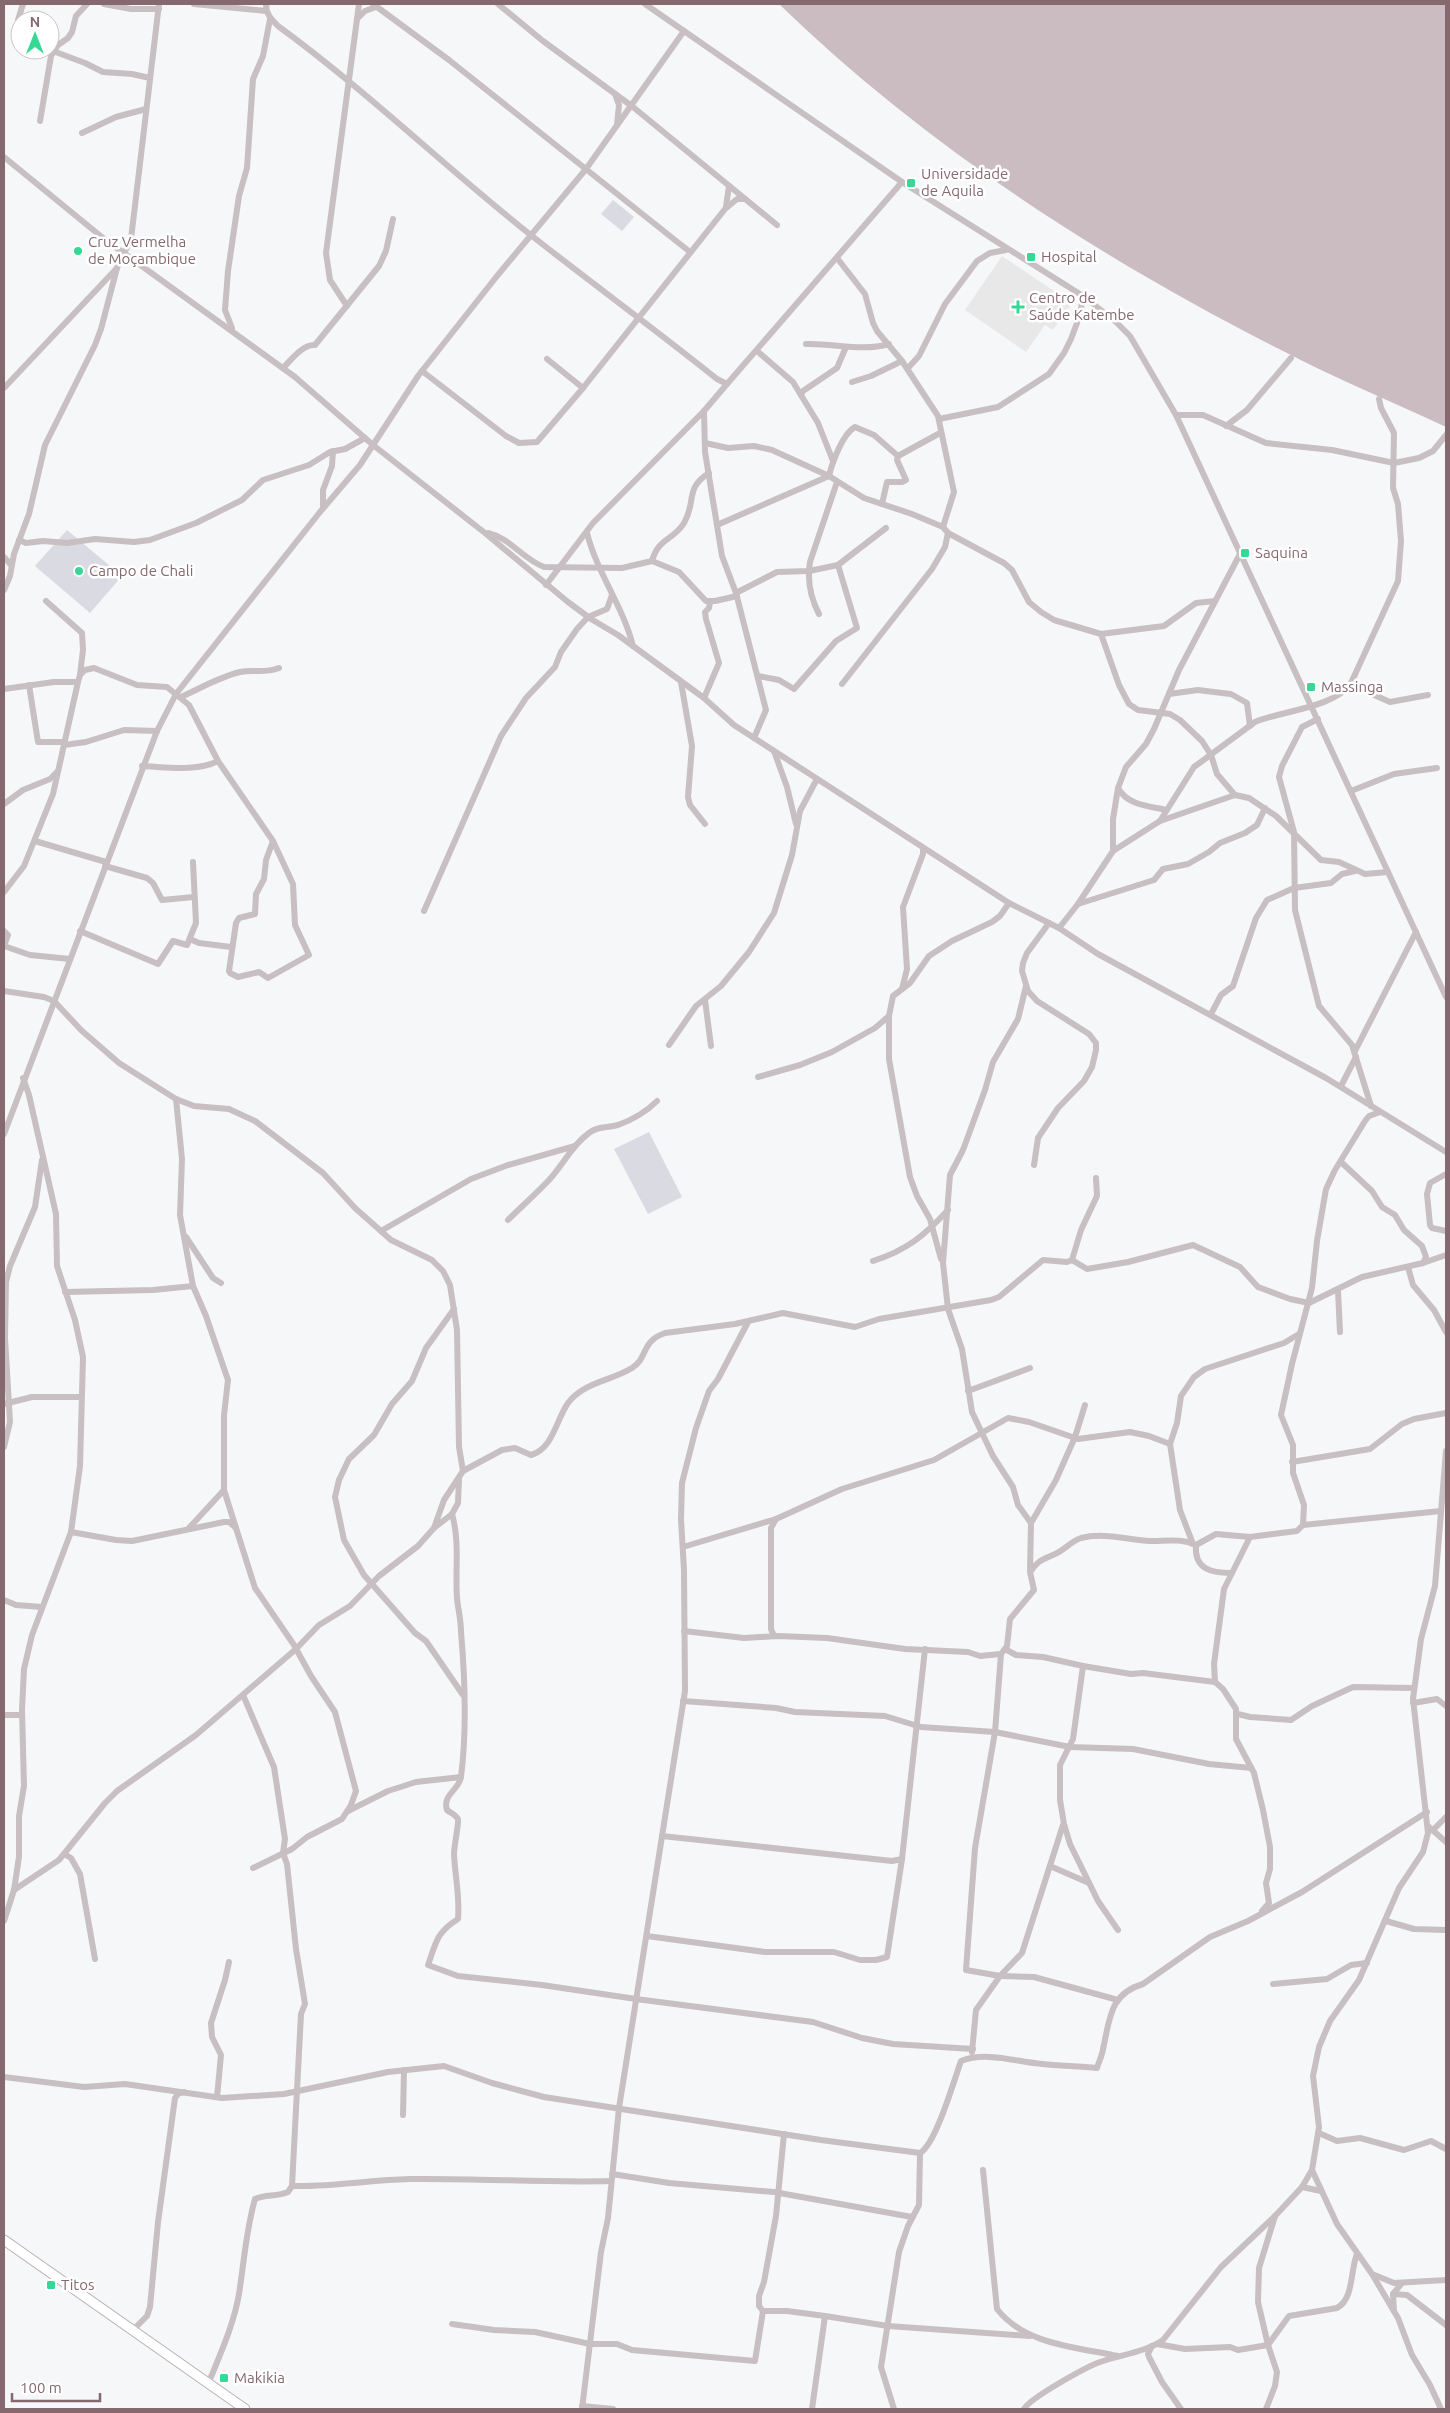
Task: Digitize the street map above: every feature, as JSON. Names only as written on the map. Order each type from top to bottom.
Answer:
[{"type":"highway","points":[[4,2240],[245,2409]]},
{"type":"street","points":[[60,44],[68,38],[76,16],[87,4]]},
{"type":"street","points":[[4,590],[29,514],[39,461],[98,337],[117,268],[131,238],[159,6],[131,9],[104,4]]},
{"type":"street","points":[[194,4],[266,7],[270,19],[263,56],[253,78],[247,168],[239,196],[228,271],[224,310],[233,331]]},
{"type":"street","points":[[347,306],[330,280],[326,253],[359,4]]},
{"type":"street","points":[[498,4],[543,41],[632,106],[777,225]]},
{"type":"street","points":[[645,4],[902,182],[1006,250],[1083,296],[1116,322],[1130,336],[1176,415],[1446,997]]},
{"type":"street","points":[[357,19],[374,5],[449,60],[690,252]]},
{"type":"street","points":[[270,19],[349,82],[532,235],[717,379],[727,384]]},
{"type":"street","points":[[4,1134],[23,1078],[54,1001],[142,766],[157,731],[179,695],[323,508],[344,486],[374,445],[422,371],[586,169],[684,31]]},
{"type":"street","points":[[60,52],[103,72],[132,74],[150,78]]},
{"type":"street","points":[[40,120],[49,60]]},
{"type":"street","points":[[614,92],[619,105],[617,126]]},
{"type":"street","points":[[82,133],[116,117],[146,109]]},
{"type":"street","points":[[4,157],[124,253],[283,368],[374,445],[486,533],[546,584],[588,617],[633,646],[704,698],[734,725],[1009,903],[1059,928],[1098,954],[1341,1086],[1446,1152]]},
{"type":"street","points":[[546,584],[593,523],[704,411],[902,182]]},
{"type":"street","points":[[725,209],[730,186]]},
{"type":"street","points":[[422,371],[488,424],[519,443],[537,442],[583,388],[638,316],[725,209],[737,199],[745,199]]},
{"type":"street","points":[[283,368],[305,348],[315,345],[384,258],[393,219]]},
{"type":"street","points":[[908,368],[919,356],[945,304],[977,261],[990,253],[1006,250]]},
{"type":"street","points":[[837,258],[861,288],[873,323],[908,368],[939,419],[940,432],[954,492],[943,528]]},
{"type":"street","points":[[4,388],[117,268]]},
{"type":"street","points":[[939,419],[998,407],[1049,374],[1064,353],[1071,339],[1080,315],[1083,296]]},
{"type":"street","points":[[806,344],[821,343],[846,347],[881,347],[889,344]]},
{"type":"street","points":[[801,395],[803,391],[837,368],[846,347]]},
{"type":"street","points":[[757,351],[794,382],[818,423],[833,461]]},
{"type":"street","points":[[1226,426],[1247,410],[1291,358]]},
{"type":"street","points":[[547,359],[583,388]]},
{"type":"street","points":[[852,382],[872,376],[902,361]]},
{"type":"street","points":[[1346,691],[1398,581],[1401,541],[1398,527],[1398,504],[1393,488],[1394,433],[1379,400]]},
{"type":"street","points":[[704,411],[705,443],[722,556],[737,595],[766,710],[754,738]]},
{"type":"street","points":[[1176,415],[1203,415],[1266,443],[1332,450],[1394,462],[1419,458],[1433,450],[1446,435]]},
{"type":"street","points":[[829,476],[833,461],[850,431],[855,427],[874,435],[898,456]]},
{"type":"street","points":[[898,456],[940,432]]},
{"type":"street","points":[[19,540],[26,542],[66,543],[95,539],[134,542],[150,540],[196,523],[242,500],[263,480],[309,465],[333,451],[345,449],[366,438]]},
{"type":"street","points":[[705,443],[728,448],[763,448],[829,476],[864,498],[943,528],[948,534],[1004,562],[1012,570],[1029,602],[1054,620],[1101,634],[1164,626],[1196,603],[1215,601]]},
{"type":"street","points":[[323,508],[323,490],[332,466],[333,451]]},
{"type":"street","points":[[882,504],[887,482],[902,482],[906,480],[897,460],[898,456]]},
{"type":"street","points":[[652,561],[655,550],[683,525],[689,513],[694,485],[697,480],[709,473]]},
{"type":"street","points":[[717,525],[829,476]]},
{"type":"street","points":[[819,614],[808,582],[809,571],[837,482]]},
{"type":"street","points":[[710,602],[737,595],[778,572],[809,571],[838,565],[886,528]]},
{"type":"street","points":[[486,533],[502,539],[534,564],[544,568],[622,568],[652,561],[679,572],[710,602]]},
{"type":"street","points":[[587,533],[591,550],[629,630],[633,646]]},
{"type":"street","points":[[842,684],[932,569],[945,547],[948,534]]},
{"type":"street","points":[[1113,851],[1113,818],[1118,788],[1126,767],[1146,744],[1168,694],[1240,554]]},
{"type":"street","points":[[4,557],[11,565]]},
{"type":"street","points":[[758,676],[779,680],[794,689],[836,641],[857,628],[838,565]]},
{"type":"street","points":[[424,911],[501,736],[526,698],[556,667],[566,644],[588,617],[607,609],[612,595]]},
{"type":"street","points":[[4,892],[24,866],[35,842],[52,794],[79,678],[83,650],[82,633],[46,601]]},
{"type":"street","points":[[704,698],[719,663],[706,619],[705,612],[709,608],[710,602]]},
{"type":"street","points":[[1101,634],[1119,685],[1129,704],[1138,710],[1175,716],[1202,741],[1211,755],[1217,774],[1235,795]]},
{"type":"street","points":[[4,689],[79,678],[88,668],[94,668],[137,685],[167,687],[179,695],[198,718],[218,761],[273,841],[293,884],[295,925],[308,957],[268,978],[259,972],[238,977],[230,973],[231,947],[237,920],[255,914],[256,894],[264,879],[266,860],[273,841]]},
{"type":"street","points":[[179,695],[239,672],[268,673],[279,668]]},
{"type":"street","points":[[681,682],[692,746],[688,797],[690,805],[705,824]]},
{"type":"street","points":[[30,685],[38,742],[64,744],[86,742],[124,730],[157,731]]},
{"type":"street","points":[[1168,694],[1198,690],[1231,694],[1247,704],[1250,726]]},
{"type":"street","points":[[1160,821],[1194,767],[1264,718],[1297,712],[1346,691],[1365,691],[1390,702],[1428,695]]},
{"type":"street","points":[[1318,718],[1302,727],[1282,766],[1279,777],[1294,832],[1296,862],[1294,888],[1298,924],[1319,1006],[1332,1018],[1356,1054],[1371,1106]]},
{"type":"street","points":[[774,751],[787,787],[797,828]]},
{"type":"street","points":[[142,766],[192,768],[218,761]]},
{"type":"street","points":[[1351,791],[1394,774],[1437,768]]},
{"type":"street","points":[[4,804],[23,790],[50,779],[58,770]]},
{"type":"street","points":[[669,1046],[696,1006],[721,986],[750,952],[774,913],[792,855],[800,811],[817,779]]},
{"type":"street","points":[[1118,788],[1121,795],[1132,802],[1166,810]]},
{"type":"street","points":[[1059,928],[1078,904],[1113,851],[1160,821],[1235,795],[1249,798],[1265,808],[1294,832],[1321,860],[1339,862],[1355,871],[1372,875],[1388,872]]},
{"type":"street","points":[[1078,904],[1154,880],[1164,870],[1193,861],[1220,843],[1245,833],[1257,825],[1265,808]]},
{"type":"street","points":[[35,842],[147,878],[153,883],[162,900],[194,897]]},
{"type":"street","points":[[902,989],[906,969],[903,907],[923,854],[922,848]]},
{"type":"street","points":[[80,931],[155,965],[158,964],[173,941],[185,946],[196,923],[194,862]]},
{"type":"street","points":[[1211,1014],[1221,996],[1233,986],[1259,911],[1266,900],[1294,888],[1322,885],[1334,881],[1346,872],[1355,871]]},
{"type":"street","points":[[1009,903],[1000,916],[992,922],[938,949],[923,963],[910,983],[893,996],[889,1016],[889,1059],[910,1177],[932,1228],[943,1263],[948,1309],[962,1349],[972,1412],[982,1435],[1013,1487],[1018,1505],[1031,1523]]},
{"type":"street","points":[[943,1263],[950,1175],[964,1150],[993,1062],[1018,1019],[1026,986],[1023,963],[1027,953],[1049,923]]},
{"type":"street","points":[[4,931],[8,935],[4,946],[30,955],[70,959]]},
{"type":"street","points":[[1341,1086],[1416,932]]},
{"type":"street","points":[[190,939],[198,943],[231,947]]},
{"type":"street","points":[[1026,986],[1032,997],[1089,1034],[1096,1043],[1092,1067],[1084,1081],[1058,1108],[1038,1138],[1034,1165]]},
{"type":"street","points":[[4,991],[44,997],[54,1001],[81,1030],[119,1062],[176,1099],[194,1106],[229,1109],[255,1121],[322,1172],[355,1208],[391,1240],[432,1260],[443,1271],[450,1285],[457,1330],[459,1447],[463,1471]]},
{"type":"street","points":[[705,1000],[711,1046]]},
{"type":"street","points":[[758,1077],[792,1068],[832,1052],[874,1028],[889,1016]]},
{"type":"street","points":[[4,1921],[14,1890],[19,1857],[19,1816],[24,1786],[22,1715],[27,1654],[42,1607],[71,1532],[80,1466],[82,1347],[56,1255],[56,1214],[30,1095],[23,1078]]},
{"type":"street","points":[[1326,1078],[1345,1078]]},
{"type":"street","points":[[176,1099],[182,1159],[180,1215],[193,1286],[206,1316],[228,1380],[224,1414],[224,1490],[254,1588],[296,1649],[335,1712],[356,1787],[355,1796],[342,1819],[307,1837],[283,1854],[253,1868]]},
{"type":"street","points":[[508,1220],[549,1180],[575,1146],[597,1128],[617,1125],[631,1119],[647,1110],[657,1101]]},
{"type":"street","points":[[1303,1525],[1304,1505],[1295,1482],[1292,1462],[1293,1445],[1282,1415],[1296,1348],[1312,1288],[1324,1196],[1330,1180],[1365,1121],[1369,1116],[1380,1112]]},
{"type":"street","points":[[381,1231],[471,1178],[575,1146]]},
{"type":"street","points":[[4,1447],[10,1422],[7,1403],[4,1338],[6,1282],[10,1266],[35,1206],[42,1156]]},
{"type":"street","points":[[1341,1162],[1362,1180],[1382,1207],[1395,1215],[1404,1230],[1422,1246],[1426,1256],[1423,1263]]},
{"type":"street","points":[[1446,1174],[1430,1183],[1427,1194],[1430,1225],[1438,1230],[1446,1231]]},
{"type":"street","points":[[1072,1260],[1081,1230],[1097,1196],[1096,1178]]},
{"type":"street","points":[[873,1261],[913,1242],[932,1228],[948,1210]]},
{"type":"street","points":[[184,1234],[213,1278],[221,1283]]},
{"type":"street","points":[[1072,1260],[1087,1269],[1128,1262],[1193,1245],[1240,1267],[1258,1287],[1290,1300],[1309,1303],[1338,1291],[1362,1277],[1408,1267],[1446,1255]]},
{"type":"street","points":[[434,1528],[444,1500],[463,1471],[502,1450],[515,1448],[531,1455],[541,1451],[547,1444],[568,1404],[579,1392],[632,1367],[641,1358],[647,1343],[657,1336],[665,1333],[748,1322],[783,1312],[855,1327],[885,1318],[948,1309],[999,1297],[1044,1260],[1067,1262],[1072,1260]]},
{"type":"street","points":[[1408,1267],[1413,1285],[1434,1310],[1446,1332]]},
{"type":"street","points":[[65,1292],[153,1290],[193,1286]]},
{"type":"street","points":[[1312,1288],[1322,1297]]},
{"type":"street","points":[[1338,1291],[1340,1332]]},
{"type":"street","points":[[454,1309],[426,1348],[412,1382],[392,1404],[374,1435],[349,1459],[339,1480],[335,1497],[341,1533],[371,1585],[379,1591],[415,1633],[426,1642],[463,1695]]},
{"type":"street","points":[[613,2409],[582,2408],[612,2178],[619,2108],[683,1701],[685,1651],[681,1519],[682,1483],[696,1428],[709,1391],[718,1379],[748,1322]]},
{"type":"street","points":[[1230,1574],[1212,1573],[1205,1568],[1195,1553],[1194,1544],[1180,1510],[1170,1444],[1177,1423],[1181,1396],[1194,1376],[1214,1365],[1284,1343],[1300,1334]]},
{"type":"street","points":[[1284,1343],[1296,1348]]},
{"type":"street","points":[[968,1391],[1030,1368]]},
{"type":"street","points":[[7,1403],[41,1396],[80,1396]]},
{"type":"street","points":[[1084,1405],[1074,1437],[1056,1480],[1031,1523],[1030,1572],[1034,1590],[1010,1619],[1010,1632],[1003,1652],[995,1732],[975,1848],[966,1970],[1000,1976],[1034,1977],[1118,2000]]},
{"type":"street","points":[[1292,1462],[1370,1449],[1402,1424],[1414,1419],[1446,1413]]},
{"type":"street","points":[[682,1547],[776,1518],[851,1485],[934,1460],[982,1435],[1008,1418],[1084,1439],[1130,1432],[1149,1436],[1170,1444]]},
{"type":"street","points":[[1024,2409],[1035,2398],[1087,2368],[1154,2345],[1169,2334],[1221,2267],[1275,2216],[1302,2187],[1312,2170],[1319,2134],[1314,2076],[1316,2056],[1330,2021],[1350,1995],[1367,1963],[1404,1878],[1426,1844],[1431,1828],[1427,1812],[1413,1703],[1421,1639],[1435,1586],[1446,1450]]},
{"type":"street","points":[[14,1890],[31,1881],[64,1854],[117,1791],[196,1734],[296,1649],[327,1618],[350,1606],[389,1567],[418,1546],[434,1528],[452,1514],[458,1503],[459,1478]]},
{"type":"street","points":[[1443,1482],[1446,1490]]},
{"type":"street","points":[[188,1529],[224,1490]]},
{"type":"street","points":[[1030,1572],[1039,1561],[1055,1554],[1080,1538],[1107,1536],[1150,1541],[1175,1540],[1194,1544],[1216,1534],[1250,1537],[1297,1531],[1303,1525],[1441,1511]]},
{"type":"street","points":[[452,1514],[457,1529],[457,1596],[462,1632],[463,1695],[461,1777],[445,1804],[447,1810],[456,1816],[459,1824],[455,1834],[454,1854],[460,1898],[458,1919],[446,1927],[438,1936],[428,1964],[458,1976],[542,1985],[813,2022],[862,2038],[893,2044],[973,2048]]},
{"type":"street","points":[[774,1636],[771,1621],[771,1528],[776,1518]]},
{"type":"street","points":[[71,1532],[116,1540],[132,1540],[224,1522],[228,1522],[236,1528]]},
{"type":"street","points":[[1215,1682],[1214,1664],[1224,1589],[1250,1537]]},
{"type":"street","points":[[4,1600],[16,1606],[42,1607]]},
{"type":"street","points":[[684,1631],[744,1638],[774,1636],[827,1638],[968,1652],[980,1656],[1003,1652],[1044,1657],[1131,1674],[1143,1673],[1215,1682],[1230,1698],[1238,1714],[1236,1740],[1251,1768],[1270,1847],[1270,1869],[1266,1883],[1269,1903],[1259,1914]]},
{"type":"street","points":[[647,1936],[765,1952],[834,1952],[860,1960],[876,1960],[888,1957],[902,1859],[925,1649]]},
{"type":"street","points":[[1083,1666],[1075,1726],[1070,1747],[1060,1765],[1060,1800],[1070,1844],[1110,1921],[1118,1930]]},
{"type":"street","points":[[1238,1714],[1250,1717],[1290,1720],[1312,1706],[1353,1687],[1414,1688]]},
{"type":"street","points":[[211,2377],[231,2327],[239,2294],[245,2238],[254,2199],[260,2196],[280,2196],[288,2192],[292,2186],[295,2153],[293,2138],[301,2014],[305,2004],[296,1949],[286,1864],[283,1854],[285,1839],[274,1767],[243,1695]]},
{"type":"street","points":[[1413,1703],[1437,1699],[1446,1706]]},
{"type":"street","points":[[683,1701],[766,1707],[795,1712],[885,1716],[916,1726],[995,1732],[1070,1747],[1133,1749],[1209,1764],[1251,1768]]},
{"type":"street","points":[[4,1715],[22,1715]]},
{"type":"street","points":[[347,1812],[388,1791],[416,1782],[461,1777]]},
{"type":"street","points":[[4,2077],[84,2088],[125,2084],[217,2097],[296,2092],[404,2070],[444,2066],[492,2083],[544,2097],[920,2153],[926,2149],[942,2114],[961,2061],[977,2057],[1097,2068],[1101,2059],[1110,2016],[1118,2000],[1132,1988],[1143,1984],[1210,1937],[1314,1885],[1370,1846],[1427,1812]]},
{"type":"street","points":[[1431,1828],[1446,1817]]},
{"type":"street","points":[[970,2058],[973,2048],[976,2010],[1000,1976],[1022,1953],[1064,1824]]},
{"type":"street","points":[[1431,1828],[1446,1842]]},
{"type":"street","points":[[662,1836],[892,1861],[902,1859]]},
{"type":"street","points":[[64,1854],[71,1858],[80,1874],[95,1959]]},
{"type":"street","points":[[1050,1866],[1089,1883]]},
{"type":"street","points":[[1386,1921],[1414,1929],[1446,1930]]},
{"type":"street","points":[[217,2097],[221,2055],[212,2037],[211,2023],[225,1980],[228,1962]]},
{"type":"street","points":[[1272,1984],[1327,1979],[1351,1965],[1367,1963]]},
{"type":"street","points":[[973,2048],[977,2057]]},
{"type":"street","points":[[403,2114],[404,2070]]},
{"type":"street","points":[[137,2326],[147,2316],[150,2307],[170,2128],[175,2098],[178,2094],[185,2092]]},
{"type":"street","points":[[784,2134],[778,2193],[764,2282],[759,2296],[759,2306],[764,2311],[787,2311],[888,2326],[1030,2336],[1119,2356]]},
{"type":"street","points":[[1319,2134],[1337,2141],[1360,2138],[1404,2150],[1431,2141],[1446,2149]]},
{"type":"street","points":[[894,2409],[881,2367],[899,2252],[912,2217],[919,2205],[920,2153]]},
{"type":"street","points":[[983,2170],[997,2310],[1006,2320],[1030,2336]]},
{"type":"street","points":[[1312,2170],[1337,2224],[1372,2274],[1394,2312],[1412,2355],[1430,2385],[1440,2409]]},
{"type":"street","points":[[292,2186],[336,2186],[407,2179],[504,2179],[530,2182],[612,2178],[778,2193],[912,2217]]},
{"type":"street","points":[[1302,2187],[1322,2191]]},
{"type":"street","points":[[1266,2409],[1277,2378],[1276,2365],[1268,2345],[1258,2302],[1257,2275],[1275,2216]]},
{"type":"street","points":[[1154,2345],[1197,2350],[1230,2348],[1241,2350],[1268,2345],[1289,2316],[1337,2308],[1344,2304],[1357,2254]]},
{"type":"street","points":[[1372,2274],[1391,2282],[1446,2280]]},
{"type":"street","points":[[1394,2312],[1393,2294],[1402,2282]]},
{"type":"street","points":[[1393,2294],[1407,2295],[1446,2325]]},
{"type":"street","points":[[452,2324],[484,2329],[535,2332],[590,2344],[617,2344],[632,2350],[755,2361],[764,2311]]},
{"type":"street","points":[[812,2409],[825,2316]]},
{"type":"street","points":[[1154,2345],[1148,2354],[1149,2357],[1162,2382],[1181,2409]]},
{"type":"shaded area","points":[[779,4],[1446,4],[1446,427],[1287,353],[1151,280],[1085,240],[1020,198],[956,153],[895,106]]},
{"type":"shaded area","points":[[613,200],[634,217],[622,231],[601,214]]},
{"type":"shaded area","name":"Centro de Saúde Katembe","points":[[1002,256],[1072,303],[1053,330],[1045,325],[1026,352],[965,310]]},
{"type":"shaded area","name":"Campo de Chali","points":[[67,530],[122,576],[90,613],[35,566]]},
{"type":"shaded area","points":[[649,1132],[682,1197],[648,1214],[614,1149]]},
{"type":"place","name":"Universidade de Aquila","points":[[911,183]]},
{"type":"place","name":"Cruz Vermelha de Moçambique","points":[[78,251]]},
{"type":"place","name":"Hospital","points":[[1031,257]]},
{"type":"place","name":"Centro de Saúde Katembe","points":[[1018,307]]},
{"type":"place","name":"Saquina","points":[[1245,553]]},
{"type":"place","name":"Campo de Chali","points":[[79,571]]},
{"type":"place","name":"Massinga","points":[[1311,687]]},
{"type":"place","name":"Titos","points":[[51,2285]]},
{"type":"place","name":"Makikia","points":[[224,2378]]}]
